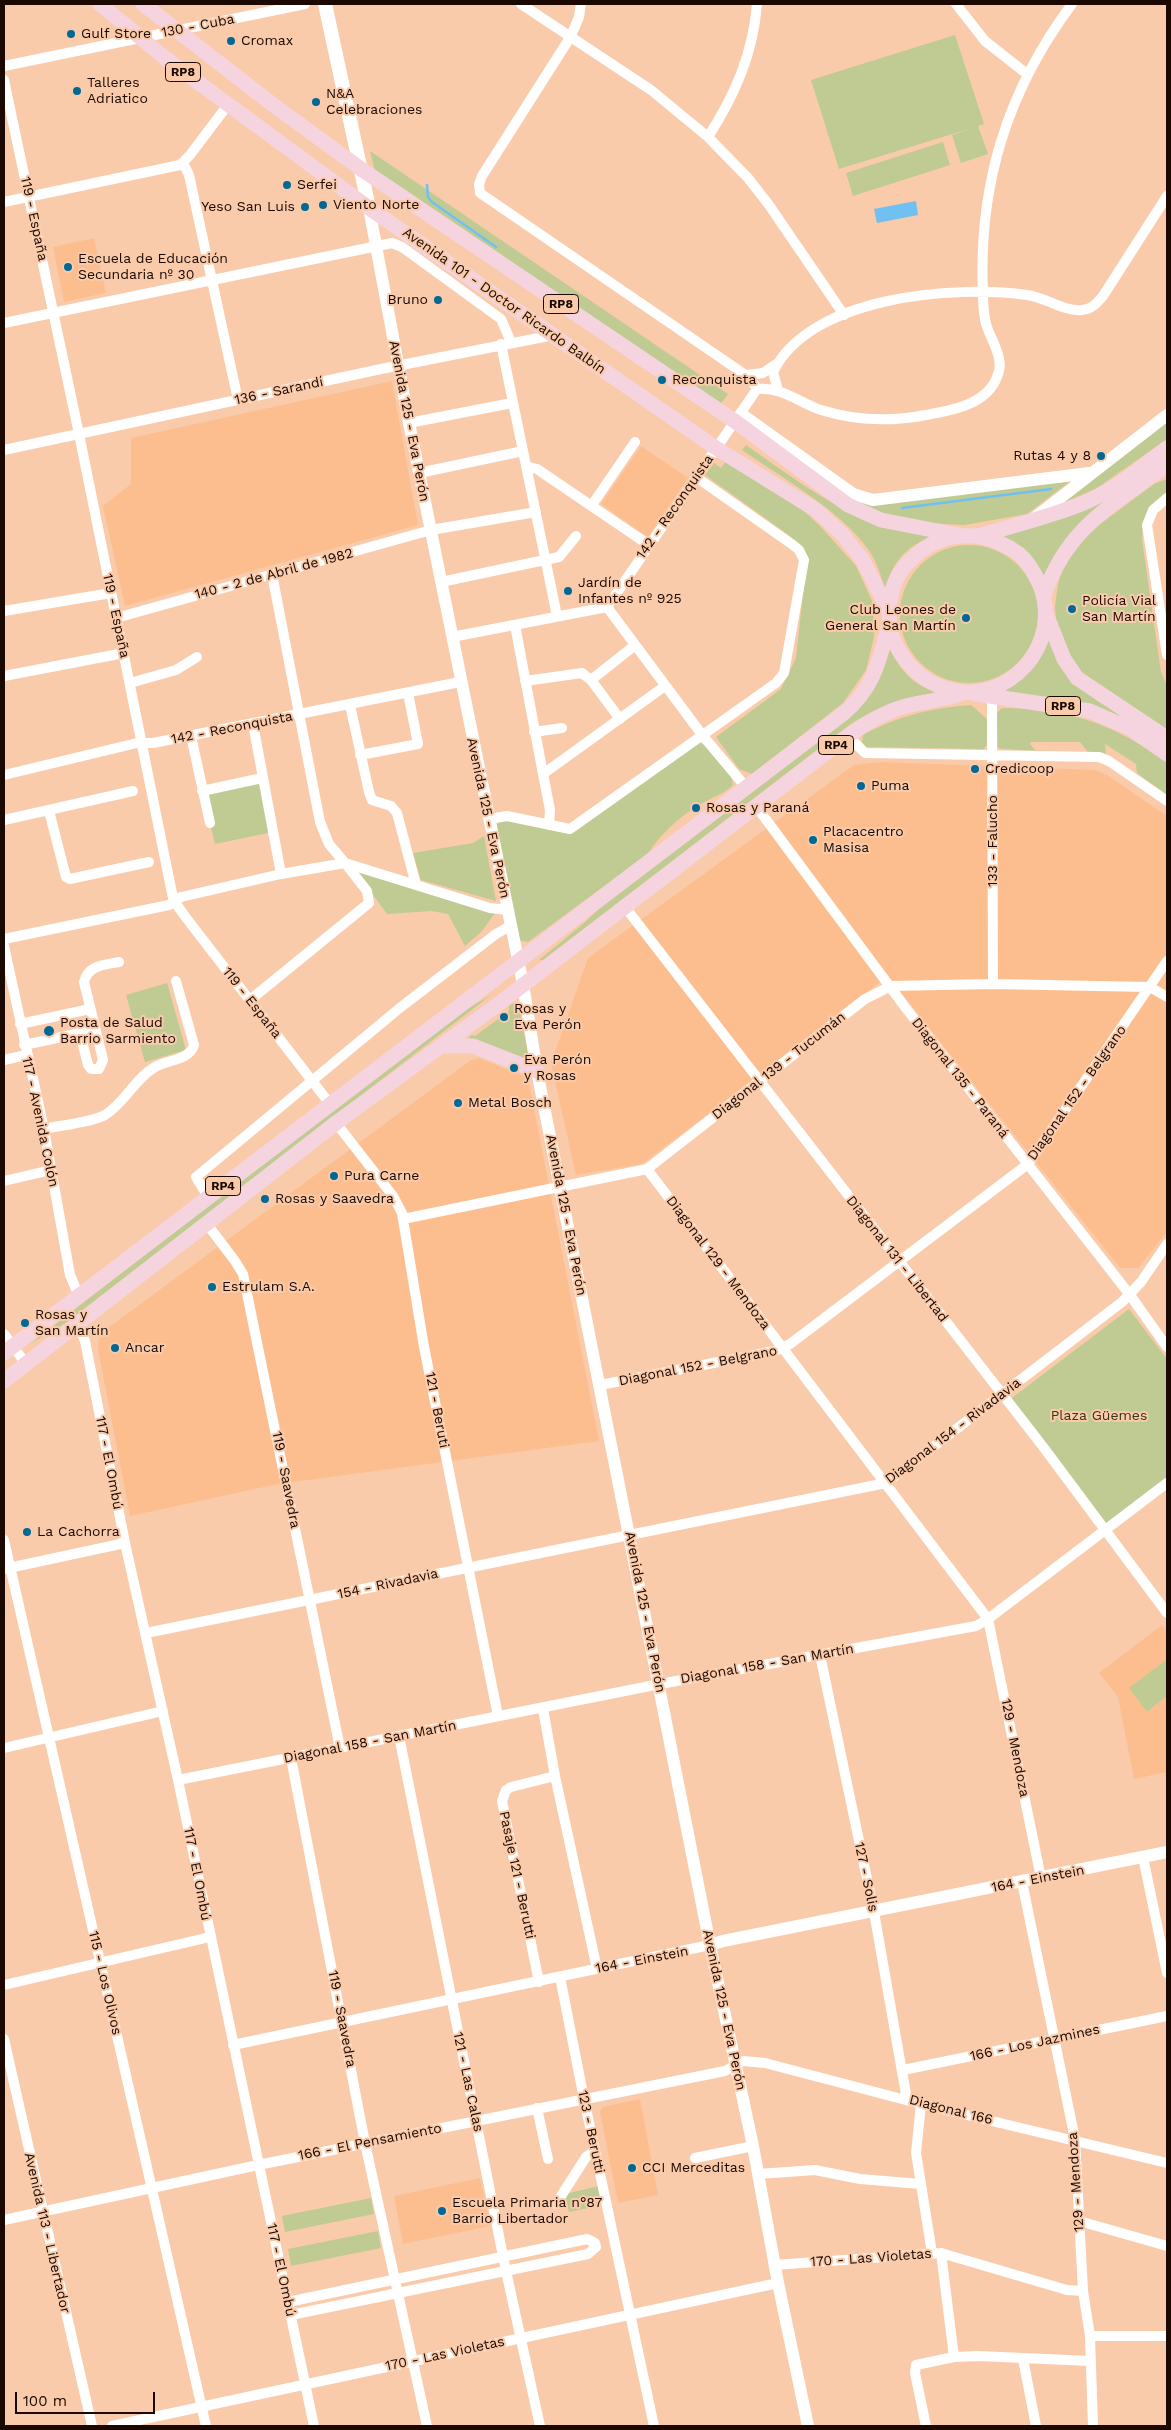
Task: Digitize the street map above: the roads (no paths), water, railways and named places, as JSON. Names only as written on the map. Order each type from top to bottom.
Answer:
[{"type":"main road","name":"Avenida 101 - Doctor Ricardo Balbín","points":[[100,4],[139,39],[227,106],[369,208],[554,334],[716,448],[802,500],[828,520],[862,559],[889,616]]},
{"type":"main road","name":"Avenida 101 - Doctor Ricardo Balbín","points":[[143,4],[272,104],[361,169],[738,418],[832,494],[861,512],[881,520],[958,536]]},
{"type":"main road","name":"Avenida 125 - Eva Perón","points":[[326,4],[369,208]]},
{"type":"main road","name":"RP4","points":[[978,536],[1073,507],[1108,491],[1167,448]]},
{"type":"main road","name":"RP4","points":[[1044,595],[1056,564],[1078,533],[1161,472],[1167,465]]},
{"type":"main road","name":"RP4","points":[[4,1381],[336,1124],[625,907],[848,736],[873,719],[895,709],[908,705],[945,700],[999,685],[1018,673],[1034,656],[1040,642],[1046,613],[1044,595],[1035,573],[1020,555],[1000,542],[978,536],[958,536],[937,541],[913,558],[903,569],[893,589],[889,616],[876,670],[861,697],[844,713],[745,786],[518,962],[8,1350]]},
{"type":"main road","name":"RP8","points":[[1046,613],[1064,659],[1077,678],[1167,738]]},
{"type":"main road","name":"RP4","points":[[889,616],[898,647],[912,669],[927,680],[968,693]]},
{"type":"main road","name":"RP8","points":[[968,693],[1090,711],[1131,729],[1167,754]]},
{"type":"main road","points":[[441,1046],[473,1046],[537,1070]]},
{"type":"street","name":"130 - Cuba","points":[[4,66],[178,32],[305,4]]},
{"type":"street","points":[[521,4],[651,90],[708,136],[748,178],[770,205],[844,315]]},
{"type":"street","points":[[581,4],[579,17],[571,36],[482,176],[479,184],[480,193],[746,375],[754,381],[757,389],[778,390],[819,409],[866,420],[885,420],[925,415],[972,404],[983,396],[992,385],[1000,366],[986,322],[982,242],[990,180],[1001,137],[1027,74],[1042,47],[1072,4]]},
{"type":"street","points":[[708,136],[724,113],[742,76],[752,40],[757,4]]},
{"type":"street","points":[[956,4],[985,41],[1027,74]]},
{"type":"street","name":"119 - España","points":[[4,80],[80,434],[174,901],[330,1104]]},
{"type":"street","points":[[4,202],[183,163],[227,106]]},
{"type":"street","points":[[183,163],[189,175],[238,400]]},
{"type":"street","points":[[746,375],[763,373],[777,364],[801,339],[844,315],[879,302],[919,295],[983,292],[1029,295],[1075,310],[1091,308],[1103,296],[1167,196]]},
{"type":"street","name":"Avenida 125 - Eva Perón","points":[[369,208],[460,682],[523,984],[537,1070],[560,1187],[660,1684],[710,1945],[753,2146],[774,2265],[808,2426]]},
{"type":"street","points":[[4,323],[213,281],[392,242],[402,247],[501,319],[506,325],[512,403],[557,616]]},
{"type":"street","name":"136 - Sarandí","points":[[4,450],[554,334]]},
{"type":"street","points":[[777,364],[773,378],[778,390]]},
{"type":"street","name":"142 - Reconquista","points":[[607,607],[757,389]]},
{"type":"street","points":[[409,423],[512,403]]},
{"type":"street","points":[[1030,521],[1089,473],[1167,415]]},
{"type":"street","points":[[738,418],[853,494],[873,500],[1089,473]]},
{"type":"street","points":[[592,505],[635,442]]},
{"type":"street","points":[[419,473],[522,451]]},
{"type":"street","points":[[526,466],[537,469],[649,545]]},
{"type":"street","points":[[488,819],[507,816],[570,829],[776,683],[784,673],[804,560],[799,550],[793,545],[696,477]]},
{"type":"street","points":[[1167,498],[1153,510],[1147,525],[1167,655]]},
{"type":"street","name":"140 - 2 de Abril de 1982","points":[[116,618],[431,530],[536,512]]},
{"type":"street","points":[[441,582],[546,561],[563,555],[576,536]]},
{"type":"street","points":[[250,1000],[369,903],[367,891],[330,844],[320,822],[272,574]]},
{"type":"street","points":[[4,611],[111,593]]},
{"type":"street","points":[[452,637],[607,607],[634,646],[703,736],[745,786]]},
{"type":"street","points":[[515,625],[534,732],[544,774],[550,810],[549,825]]},
{"type":"street","points":[[590,680],[634,646]]},
{"type":"street","points":[[4,676],[124,654]]},
{"type":"street","points":[[130,683],[176,670],[197,657]]},
{"type":"street","points":[[525,681],[575,672],[582,673],[590,680],[620,718]]},
{"type":"street","name":"142 - Reconquista","points":[[4,775],[143,744],[300,716],[460,682]]},
{"type":"street","points":[[544,774],[665,686]]},
{"type":"street","points":[[360,755],[418,744],[408,693]]},
{"type":"street","name":"133 - Falucho","points":[[992,697],[993,984]]},
{"type":"street","points":[[350,705],[360,755],[372,800],[391,806],[397,813],[416,885]]},
{"type":"street","points":[[252,724],[281,874]]},
{"type":"street","points":[[534,732],[562,728]]},
{"type":"street","points":[[191,736],[210,823]]},
{"type":"street","points":[[848,736],[865,754],[1104,758],[1167,801]]},
{"type":"street","points":[[202,791],[262,778]]},
{"type":"street","points":[[4,820],[134,791]]},
{"type":"street","name":"Diagonal 135 - Paraná","points":[[756,806],[905,1007],[1130,1295],[1167,1347]]},
{"type":"street","points":[[49,811],[66,877],[70,878],[149,862]]},
{"type":"street","points":[[4,939],[169,905],[181,897],[281,874],[345,863],[490,908],[508,910]]},
{"type":"street","name":"Diagonal 131 - Libertad","points":[[625,907],[1002,1395],[1167,1613]]},
{"type":"street","points":[[208,1197],[196,1177],[401,1008],[496,934],[510,926]]},
{"type":"street","name":"117 - Avenida Colón","points":[[4,946],[25,1050],[44,1129],[70,1275],[79,1296]]},
{"type":"street","name":"Diagonal 152 - Belgrano","points":[[600,1385],[783,1349],[1028,1164],[1167,961]]},
{"type":"street","points":[[80,1033],[88,1065],[92,1069],[97,1070],[103,1065],[103,1060],[84,982],[88,971],[94,967],[119,962]]},
{"type":"street","points":[[44,1129],[105,1115],[143,1075],[156,1066],[188,1055],[193,1051],[194,1045],[176,980]]},
{"type":"street","name":"Diagonal 139 - Tucumán","points":[[403,1219],[647,1169],[865,998],[891,986],[993,984],[1150,987],[1167,997]]},
{"type":"street","points":[[20,1024],[90,1008]]},
{"type":"street","points":[[4,1060],[25,1050],[95,1030]]},
{"type":"street","name":"121 - Beruti","points":[[336,1124],[393,1196],[403,1219],[424,1347],[498,1716]]},
{"type":"street","name":"Diagonal 129 - Mendoza","points":[[647,1169],[988,1619]]},
{"type":"street","points":[[4,1181],[51,1170]]},
{"type":"street","name":"119 - Saavedra","points":[[207,1224],[243,1274],[340,1748]]},
{"type":"street","name":"Diagonal 154 - Rivadavia","points":[[630,1535],[886,1483],[1130,1295],[1167,1244]]},
{"type":"street","name":"117 - El Ombú","points":[[77,1323],[85,1341],[125,1543],[178,1780],[314,2426]]},
{"type":"street","points":[[4,1334],[8,1350],[26,1364]]},
{"type":"street","name":"Diagonal 158 - San Martín","points":[[178,1780],[498,1716],[544,1709],[660,1684],[976,1626],[1106,1531],[1167,1483]]},
{"type":"street","name":"154 - Rivadavia","points":[[146,1633],[630,1535]]},
{"type":"street","name":"115 - Los Olivos","points":[[4,1540],[7,1568],[50,1737],[206,2426]]},
{"type":"street","points":[[7,1568],[125,1543]]},
{"type":"street","name":"129 - Mendoza","points":[[988,1619],[1041,1878]]},
{"type":"street","name":"127 - Solis","points":[[820,1655],[874,1912],[904,2070],[907,2100]]},
{"type":"street","points":[[544,1709],[555,1776],[598,1969]]},
{"type":"street","points":[[4,1748],[163,1711]]},
{"type":"street","name":"121 - Las Calas","points":[[400,1736],[503,2257],[540,2426]]},
{"type":"street","name":"119 - Saavedra","points":[[290,1758],[343,2022],[365,2143],[396,2294],[427,2426]]},
{"type":"street","name":"Pasaje 121 - Berutti","points":[[539,1982],[502,1801],[506,1790],[510,1787],[555,1776]]},
{"type":"street","name":"164 - Einstein","points":[[233,2045],[539,1982],[710,1945],[722,1940],[874,1912],[1167,1852]]},
{"type":"street","points":[[1143,1857],[1167,1973]]},
{"type":"street","name":"129 - Mendoza","points":[[1022,1882],[1056,2039],[1075,2139],[1083,2291],[1090,2336],[1093,2426]]},
{"type":"street","points":[[4,1985],[210,1937]]},
{"type":"street","name":"123 - Berutti","points":[[560,1976],[584,2099],[654,2426]]},
{"type":"street","name":"166 - Los Jazmines","points":[[904,2070],[1167,2016]]},
{"type":"street","name":"Avenida 113 - Libertador","points":[[4,2039],[92,2426]]},
{"type":"street","name":"Diagonal 166","points":[[735,2065],[743,2061],[764,2063],[920,2104],[1075,2139],[1167,2163]]},
{"type":"street","name":"166 - El Pensamiento","points":[[4,2220],[258,2165],[725,2071],[735,2065]]},
{"type":"street","points":[[920,2104],[916,2153],[920,2184],[936,2253],[954,2357]]},
{"type":"street","points":[[537,2108],[548,2159]]},
{"type":"street","points":[[695,2158],[753,2146]]},
{"type":"street","points":[[556,2204],[586,2157],[595,2151]]},
{"type":"street","points":[[758,2174],[814,2170],[860,2179],[920,2184]]},
{"type":"street","points":[[1079,2221],[1167,2246]]},
{"type":"street","points":[[288,2302],[587,2239],[595,2243],[596,2247],[588,2254],[291,2316]]},
{"type":"street","name":"170 - Las Violetas","points":[[774,2265],[936,2253],[1067,2290],[1083,2291]]},
{"type":"street","name":"170 - Las Violetas","points":[[112,2426],[778,2283]]},
{"type":"street","points":[[1090,2336],[1167,2336]]},
{"type":"street","points":[[926,2426],[915,2373],[916,2365],[954,2357],[978,2356],[1090,2361]]},
{"type":"street","points":[[1023,2359],[1036,2426]]},
{"type":"water","points":[[916,201],[918,215],[877,223],[874,209]]},
{"type":"waterway","points":[[427,185],[428,197],[432,202],[496,247]]},
{"type":"waterway","points":[[902,508],[1051,489]]},
{"type":"place","name":"Gulf Store","points":[[71,34]]},
{"type":"place","name":"Cromax","points":[[231,41]]},
{"type":"place","name":"Talleres Adriatico","points":[[77,91]]},
{"type":"place","name":"N&A Celebraciones","points":[[316,102]]},
{"type":"place","name":"Serfei","points":[[287,185]]},
{"type":"place","name":"Viento Norte","points":[[323,205]]},
{"type":"place","name":"Yeso San Luis","points":[[305,207]]},
{"type":"place","name":"Escuela de Educación Secundaria nº 30","points":[[68,267]]},
{"type":"place","name":"Bruno","points":[[438,300]]},
{"type":"place","name":"Reconquista","points":[[662,380]]},
{"type":"place","name":"Rutas 4 y 8","points":[[1101,456]]},
{"type":"place","name":"Jardín de Infantes nº 925","points":[[568,591]]},
{"type":"place","name":"Policía Vial San Martín","points":[[1072,609]]},
{"type":"place","name":"Club Leones de General San Martín","points":[[966,618]]},
{"type":"place","name":"Credicoop","points":[[975,769]]},
{"type":"place","name":"Puma","points":[[861,786]]},
{"type":"place","name":"Rosas y Paraná","points":[[696,808]]},
{"type":"place","name":"Placacentro Masisa","points":[[813,840]]},
{"type":"place","name":"Rosas y Eva Perón","points":[[504,1017]]},
{"type":"place","name":"Posta de Salud Barrio Sarmiento","points":[[49,1031]]},
{"type":"place","name":"Eva Perón y Rosas","points":[[514,1068]]},
{"type":"place","name":"Metal Bosch","points":[[458,1103]]},
{"type":"place","name":"Pura Carne","points":[[334,1176]]},
{"type":"place","name":"Rosas y Saavedra","points":[[265,1199]]},
{"type":"place","name":"Estrulam S.A.","points":[[212,1287]]},
{"type":"place","name":"Rosas y San Martín","points":[[25,1323]]},
{"type":"place","name":"Ancar","points":[[115,1348]]},
{"type":"place","name":"La Cachorra","points":[[27,1532]]},
{"type":"place","name":"CCI Merceditas","points":[[632,2168]]},
{"type":"place","name":"Escuela Primaria n°87 Barrio Libertador","points":[[442,2211]]},
{"type":"park label","name":"Plaza Güemes","points":[[1099,1416]]}]
